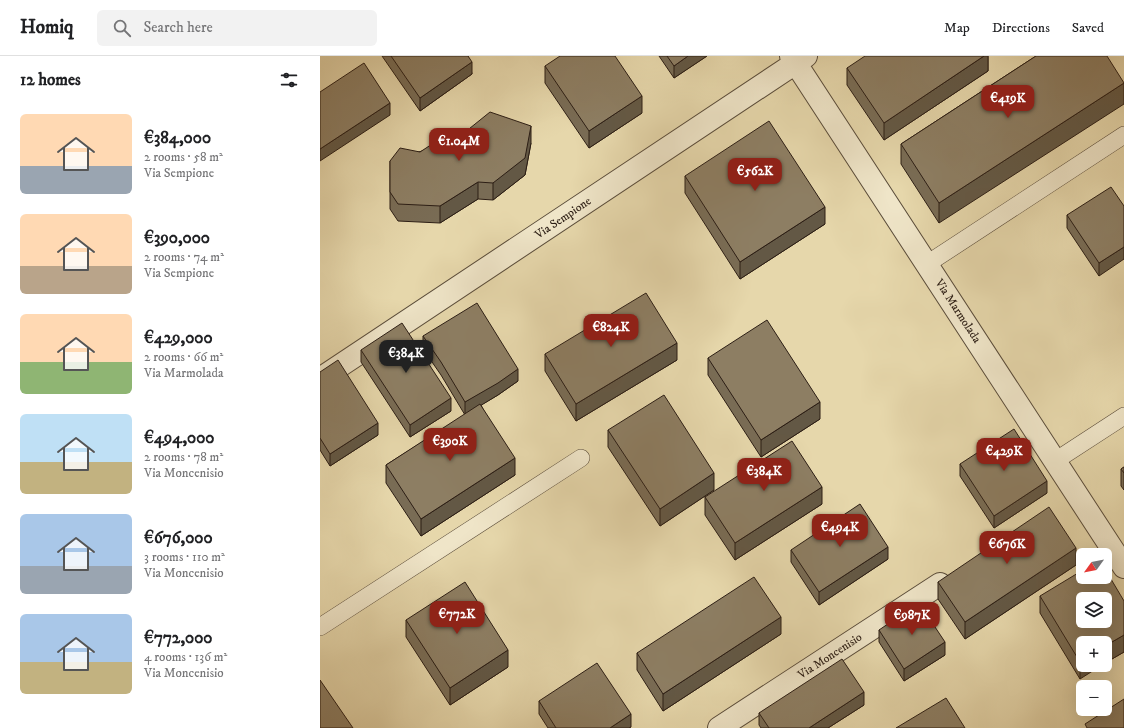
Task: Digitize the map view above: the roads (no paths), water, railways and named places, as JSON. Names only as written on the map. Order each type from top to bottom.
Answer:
[{"type":"street","name":"Via Marmolada","points":[[798,58],[927,264],[1124,567]]},
{"type":"street","name":"Via Sempione","points":[[320,379],[798,58]]},
{"type":"street","name":"Via Moncenisio","points":[[719,728],[940,584]]},
{"type":"lane","points":[[927,264],[1124,135]]},
{"type":"lane","points":[[1055,461],[1124,416]]},
{"type":"lane","points":[[320,627],[581,458]]}]
